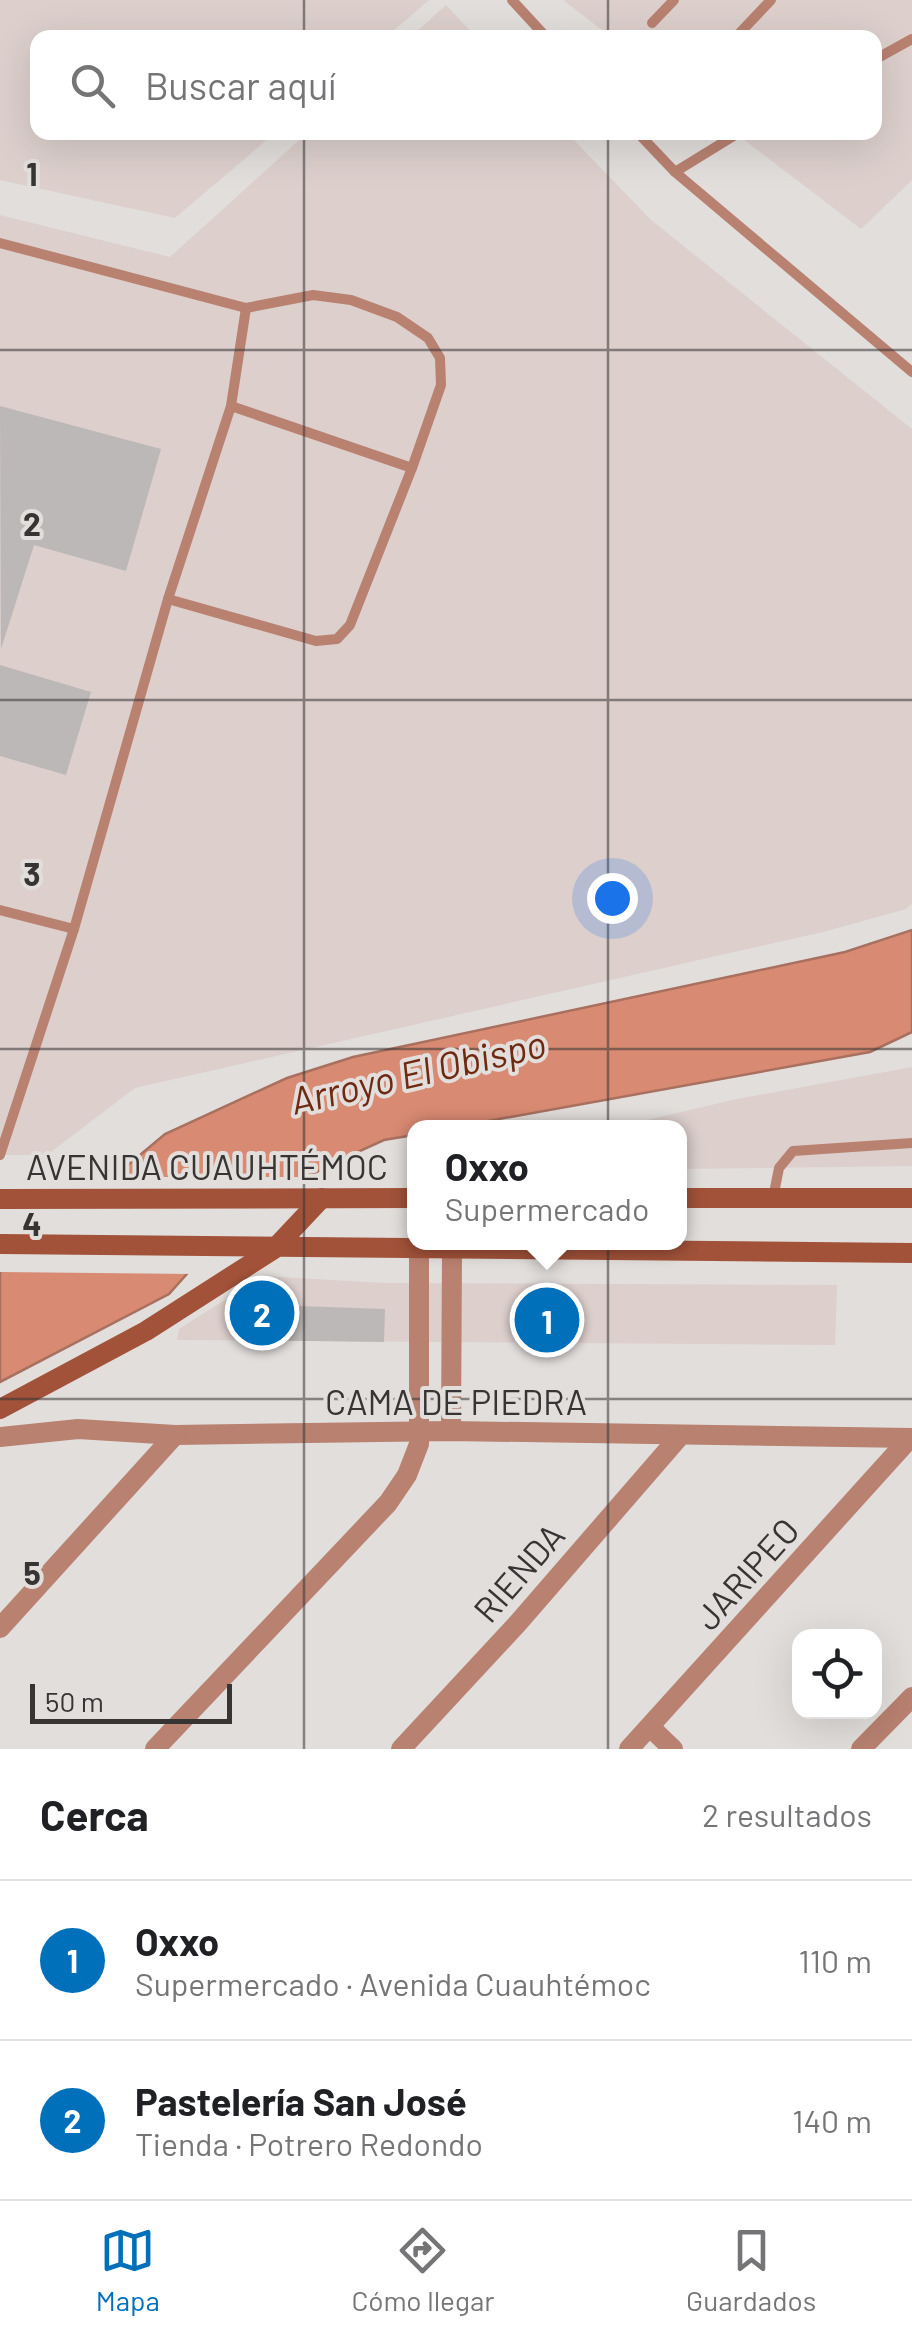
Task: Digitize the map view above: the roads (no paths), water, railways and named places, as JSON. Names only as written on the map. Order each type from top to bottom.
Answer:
[{"type":"main road","points":[[0,1409],[146,1331],[274,1249],[322,1198]]},
{"type":"main road","name":"AVENIDA CUAUHTÉMOC","points":[[6,1199],[407,1198]]},
{"type":"main road","points":[[687,1198],[912,1198]]},
{"type":"main road","points":[[0,1244],[407,1248]]},
{"type":"main road","points":[[452,1250],[912,1254]]},
{"type":"street","points":[[154,1749],[388,1502],[414,1460],[419,1444],[418,1250]]},
{"type":"street","points":[[451,1431],[452,1250]]},
{"type":"street","name":"CAMA DE PIEDRA","points":[[2,1437],[78,1430],[176,1435],[451,1431],[911,1438]]},
{"type":"street","points":[[0,1628],[176,1435]]},
{"type":"street","name":"RIENDA","points":[[401,1749],[518,1623],[680,1436]]},
{"type":"street","name":"JARIPEO","points":[[629,1749],[911,1438]]},
{"type":"street","points":[[861,1749],[912,1697]]},
{"type":"street","points":[[650,1728],[672,1749]]},
{"type":"lane","points":[[512,0],[540,30]]},
{"type":"lane","points":[[652,23],[674,0]]},
{"type":"lane","points":[[750,0],[760,11]]},
{"type":"lane","points":[[743,30],[771,0]]},
{"type":"lane","points":[[882,56],[912,39]]},
{"type":"lane","points":[[647,140],[675,172],[912,372]]},
{"type":"lane","points":[[675,172],[727,140]]},
{"type":"lane","points":[[0,242],[246,308],[313,295],[352,300],[397,317],[428,338],[440,358],[441,384],[412,468],[350,624],[337,638],[316,640],[168,599]]},
{"type":"lane","points":[[0,1155],[74,929],[168,599],[232,406],[246,308]]},
{"type":"lane","points":[[232,406],[412,468]]},
{"type":"lane","points":[[0,910],[74,929]]},
{"type":"lane","points":[[774,1198],[779,1168],[793,1151],[912,1142]]},
{"type":"water","name":"Arroyo El Obispo","points":[[912,930],[912,1032],[870,1052],[494,1120],[407,1120],[407,1136],[384,1140],[331,1164],[260,1204],[210,1248],[169,1294],[0,1382],[0,1272],[165,1134],[287,1078],[353,1057],[845,952]]},
{"type":"place","name":"Pastelería San José","points":[[262,1313]]},
{"type":"place","name":"Oxxo","points":[[547,1320]]}]
